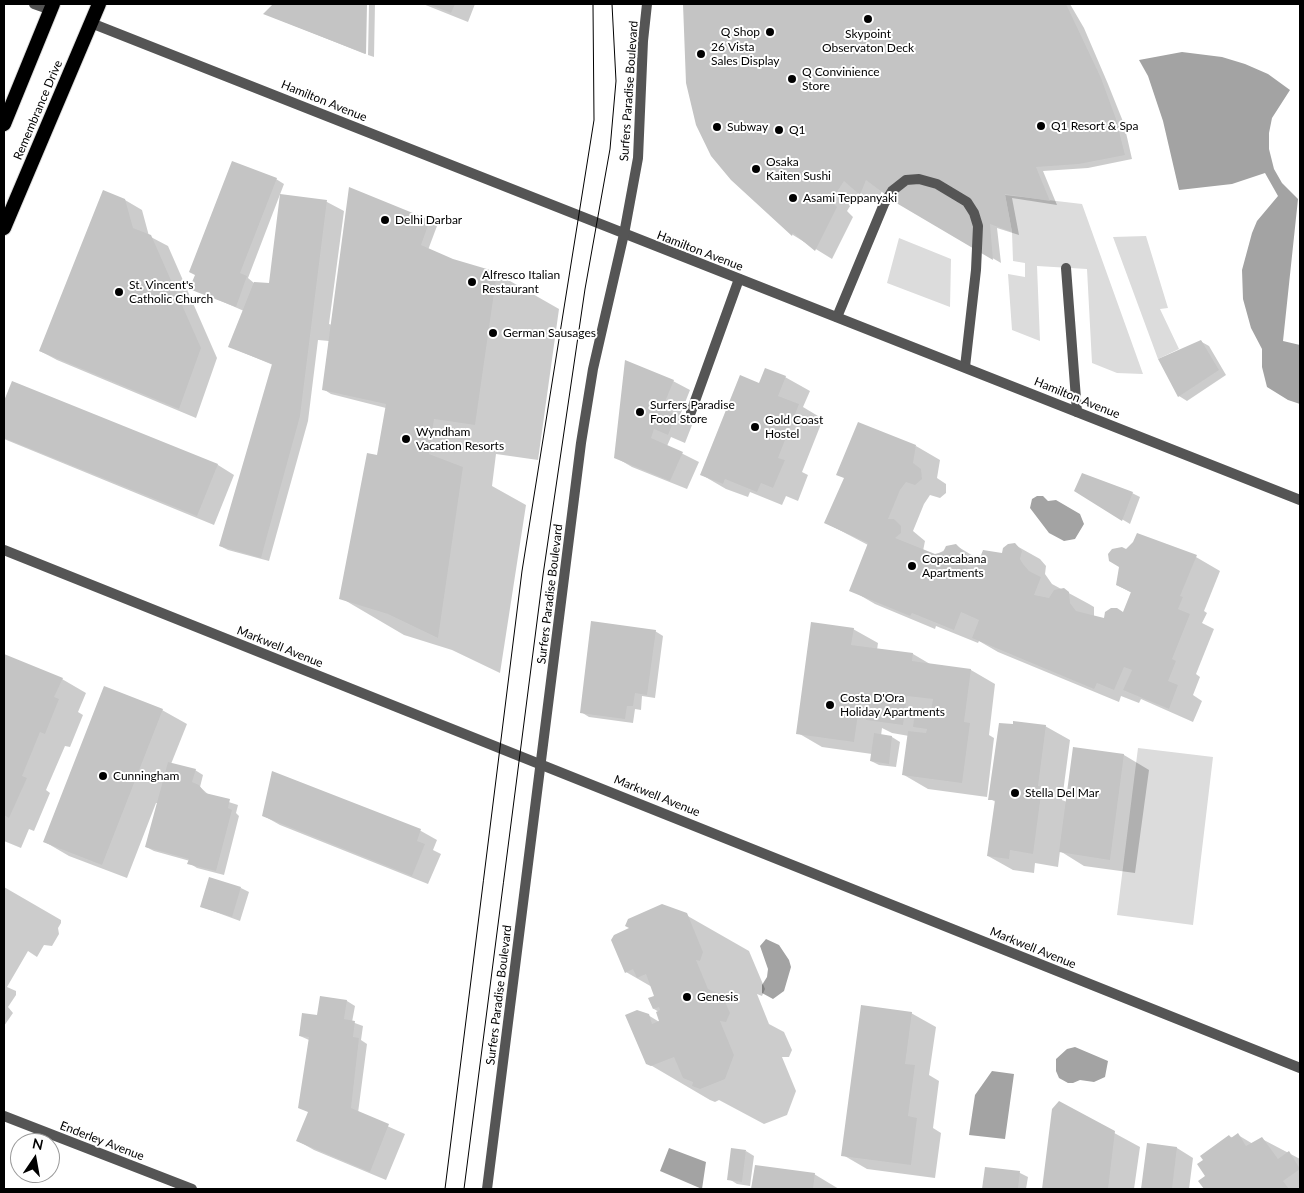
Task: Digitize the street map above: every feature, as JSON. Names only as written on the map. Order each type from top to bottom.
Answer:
[{"type":"highway","name":"Remembrance Drive","points":[[4,228],[99,4]]},
{"type":"highway","points":[[4,124],[52,7]]},
{"type":"street","points":[[34,4],[52,7]]},
{"type":"street","name":"Surfers Paradise Boulevard","points":[[487,1189],[581,444],[593,369],[624,234],[638,158],[643,41],[647,4]]},
{"type":"street","name":"Hamilton Avenue","points":[[91,23],[1300,500]]},
{"type":"street","points":[[837,317],[884,204],[892,191],[906,180],[919,179],[937,184],[967,202],[974,213],[978,226],[976,270],[965,367]]},
{"type":"street","points":[[1066,268],[1077,412]]},
{"type":"street","points":[[691,412],[739,280]]},
{"type":"street","name":"Markwell Avenue","points":[[4,550],[1300,1068]]},
{"type":"street","name":"Enderley Avenue","points":[[4,1116],[192,1189]]},
{"type":"shaded area","points":[[1182,52],[1222,57],[1245,64],[1268,74],[1290,90],[1272,118],[1269,133],[1269,149],[1274,169],[1282,183],[1298,199],[1283,341],[1300,345],[1300,404],[1288,400],[1267,387],[1262,367],[1262,349],[1251,328],[1243,299],[1242,270],[1252,233],[1257,221],[1278,196],[1265,173],[1232,184],[1179,190],[1163,121],[1148,76],[1139,60]]},
{"type":"shaded area","points":[[1005,195],[1082,204],[1143,374],[1117,373],[1092,363],[1087,269],[1037,266],[1040,341],[1012,330],[1008,274],[1025,277],[1025,263],[1013,261],[1012,232]]},
{"type":"shaded area","points":[[1146,236],[1168,308],[1160,309],[1179,349],[1158,359],[1113,237]]},
{"type":"shaded area","points":[[899,238],[951,259],[950,307],[887,283]]},
{"type":"shaded area","points":[[1037,496],[1043,496],[1048,501],[1056,500],[1080,514],[1084,524],[1075,539],[1064,541],[1049,533],[1030,508],[1032,499]]},
{"type":"shaded area","points":[[1138,748],[1213,757],[1193,925],[1117,915]]},
{"type":"shaded area","points":[[766,939],[779,945],[789,960],[791,967],[784,991],[773,999],[762,993],[762,985],[767,977],[768,969],[760,946]]},
{"type":"shaded area","points":[[1075,1047],[1108,1061],[1105,1077],[1094,1082],[1080,1080],[1073,1083],[1068,1083],[1059,1078],[1056,1071],[1056,1059],[1067,1049]]},
{"type":"shaded area","points":[[992,1071],[1014,1074],[1005,1139],[969,1135],[975,1095]]},
{"type":"shaded area","points":[[669,1148],[706,1162],[702,1189],[660,1171]]},
{"type":"building","points":[[273,4],[367,4],[366,54],[263,14]]},
{"type":"building","points":[[428,4],[455,4],[451,13]]},
{"type":"building","points":[[683,4],[1066,4],[1101,78],[1116,119],[1125,155],[1079,164],[1036,167],[1050,201],[1005,194],[1012,232],[990,224],[993,260],[898,204],[866,180],[860,195],[844,181],[831,201],[837,207],[815,251],[793,233],[792,236],[731,180],[711,156],[696,125],[686,83]]},
{"type":"building","points":[[232,161],[277,178],[240,273],[247,276],[236,307],[189,289],[195,275],[189,272]]},
{"type":"building","name":"Wyndham Vacation Resorts","points":[[349,187],[430,220],[421,245],[453,259],[497,272],[475,425],[434,419],[429,454],[463,467],[438,638],[388,614],[339,599],[367,453],[377,455],[386,404],[322,390]]},
{"type":"building","name":"St. Vincent's Catholic Church","points":[[103,190],[125,199],[133,228],[151,235],[201,348],[179,409],[39,351]]},
{"type":"building","points":[[280,194],[327,200],[300,416],[261,558],[219,546],[272,364],[228,347],[254,282],[269,283]]},
{"type":"building","points":[[1201,340],[1219,370],[1178,397],[1158,359]]},
{"type":"building","points":[[625,360],[674,380],[662,409],[676,415],[668,435],[654,429],[651,438],[683,452],[670,481],[614,458]]},
{"type":"building","points":[[765,368],[786,376],[778,396],[799,404],[778,458],[785,460],[773,488],[761,483],[757,492],[725,479],[723,484],[700,475],[740,375],[759,383]]},
{"type":"building","points":[[12,381],[218,464],[197,516],[4,438],[4,401]]},
{"type":"building","name":"Copacabana Apartments","points":[[858,422],[916,445],[913,463],[921,469],[922,479],[915,485],[906,482],[900,490],[888,519],[894,519],[901,526],[901,533],[895,538],[935,554],[943,552],[946,546],[956,544],[963,551],[961,560],[963,565],[975,571],[983,550],[1002,553],[1003,548],[1008,544],[1015,543],[1022,551],[1020,559],[1023,564],[1029,571],[1041,577],[1034,595],[1049,598],[1054,590],[1064,588],[1069,592],[1070,603],[1076,611],[1104,618],[1105,612],[1111,608],[1117,608],[1123,612],[1131,592],[1116,585],[1119,567],[1109,561],[1108,554],[1112,549],[1122,547],[1126,549],[1133,542],[1137,533],[1197,555],[1180,596],[1183,597],[1178,609],[1190,614],[1172,659],[1176,661],[1168,681],[1178,685],[1169,709],[1123,690],[1132,670],[1124,667],[1114,690],[1097,683],[1094,689],[972,638],[979,620],[961,612],[954,630],[912,613],[910,616],[849,591],[868,543],[824,523],[844,478],[836,475]]},
{"type":"building","points":[[1082,473],[1133,492],[1122,521],[1074,491]]},
{"type":"building","points":[[591,621],[656,630],[647,695],[635,693],[633,706],[627,706],[625,719],[580,713]]},
{"type":"building","name":"Costa D'Ora Holiday Apartments","points":[[811,622],[854,628],[851,645],[913,653],[912,661],[971,669],[964,722],[970,723],[962,783],[902,775],[908,731],[926,733],[927,729],[913,727],[915,709],[931,711],[933,699],[907,696],[903,725],[866,720],[869,701],[860,700],[854,742],[796,734]]},
{"type":"building","points":[[4,654],[63,678],[54,697],[59,699],[45,734],[40,732],[22,776],[27,778],[9,818],[4,815]]},
{"type":"building","name":"Cunningham","points":[[104,686],[163,709],[102,865],[43,842]]},
{"type":"building","name":"Stella Del Mar","points":[[1013,721],[1046,725],[1038,786],[1042,787],[1033,854],[1010,850],[1009,859],[987,856],[995,800],[988,800],[999,723],[1013,724]]},
{"type":"building","points":[[874,733],[892,736],[889,764],[870,761]]},
{"type":"building","points":[[1073,747],[1124,754],[1110,860],[1059,852]]},
{"type":"building","points":[[168,762],[196,769],[192,782],[199,785],[205,793],[230,799],[228,808],[232,810],[216,871],[187,864],[189,859],[145,847]]},
{"type":"building","points":[[272,771],[421,829],[417,841],[425,844],[412,876],[262,816]]},
{"type":"building","points":[[209,877],[241,887],[232,917],[200,907]]},
{"type":"building","name":"Genesis","points":[[662,904],[687,913],[703,952],[700,961],[696,960],[708,989],[722,995],[730,1013],[726,1022],[720,1021],[734,1055],[725,1079],[700,1089],[692,1086],[693,1082],[683,1078],[674,1057],[651,1066],[646,1064],[625,1015],[637,1010],[649,1014],[652,1024],[659,1021],[656,1012],[660,1010],[659,1007],[653,1009],[648,998],[654,996],[646,974],[637,978],[633,969],[625,973],[611,940],[614,935],[629,928],[625,926],[628,919]]},
{"type":"building","points":[[320,996],[347,1000],[344,1019],[355,1021],[353,1037],[359,1038],[351,1108],[389,1124],[370,1172],[296,1141],[308,1112],[298,1108],[309,1037],[299,1036],[302,1013],[317,1015]]},
{"type":"building","points":[[861,1005],[912,1012],[905,1064],[915,1065],[908,1116],[917,1118],[911,1165],[841,1156]]},
{"type":"building","points":[[1059,1101],[1115,1131],[1108,1189],[1042,1189],[1052,1109]]},
{"type":"building","points":[[1238,1133],[1246,1146],[1262,1137],[1278,1159],[1289,1151],[1300,1169],[1283,1181],[1289,1189],[1204,1189],[1198,1181],[1205,1176],[1197,1164],[1203,1160],[1200,1156],[1229,1135],[1231,1138]]},
{"type":"building","points":[[1147,1143],[1177,1147],[1172,1189],[1141,1189]]},
{"type":"building","points":[[731,1148],[746,1150],[742,1182],[727,1180]]},
{"type":"building","points":[[755,1165],[815,1173],[813,1189],[751,1189]]},
{"type":"building","points":[[985,1167],[1020,1171],[1018,1189],[982,1189]]},
{"type":"tram line","points":[[445,1189],[522,571],[594,120],[593,4]]},
{"type":"tram line","points":[[464,1189],[543,575],[585,289],[610,149],[616,81],[612,4]]},
{"type":"place","name":"Skypoint Observaton Deck","points":[[868,19]]},
{"type":"place","name":"Q Shop","points":[[770,32]]},
{"type":"place","name":"26 Vista Sales Display","points":[[701,54]]},
{"type":"place","name":"Q Convinience Store","points":[[792,79]]},
{"type":"place","name":"Q1 Resort & Spa","points":[[1041,126]]},
{"type":"place","name":"Subway","points":[[717,127]]},
{"type":"place","name":"Q1","points":[[779,130]]},
{"type":"place","name":"Osaka Kaiten Sushi","points":[[756,169]]},
{"type":"place","name":"Asami Teppanyaki","points":[[793,198]]},
{"type":"place","name":"Delhi Darbar","points":[[385,220]]},
{"type":"place","name":"Alfresco Italian Restaurant","points":[[472,282]]},
{"type":"place","name":"St. Vincent's Catholic Church","points":[[119,292]]},
{"type":"place","name":"German Sausages","points":[[493,333]]},
{"type":"place","name":"Surfers Paradise Food Store","points":[[640,412]]},
{"type":"place","name":"Gold Coast Hostel","points":[[755,427]]},
{"type":"place","name":"Wyndham Vacation Resorts","points":[[406,439]]},
{"type":"place","name":"Copacabana Apartments","points":[[912,566]]},
{"type":"place","name":"Costa D'Ora Holiday Apartments","points":[[830,705]]},
{"type":"place","name":"Cunningham","points":[[103,776]]},
{"type":"place","name":"Stella Del Mar","points":[[1015,793]]},
{"type":"place","name":"Genesis","points":[[687,997]]}]
